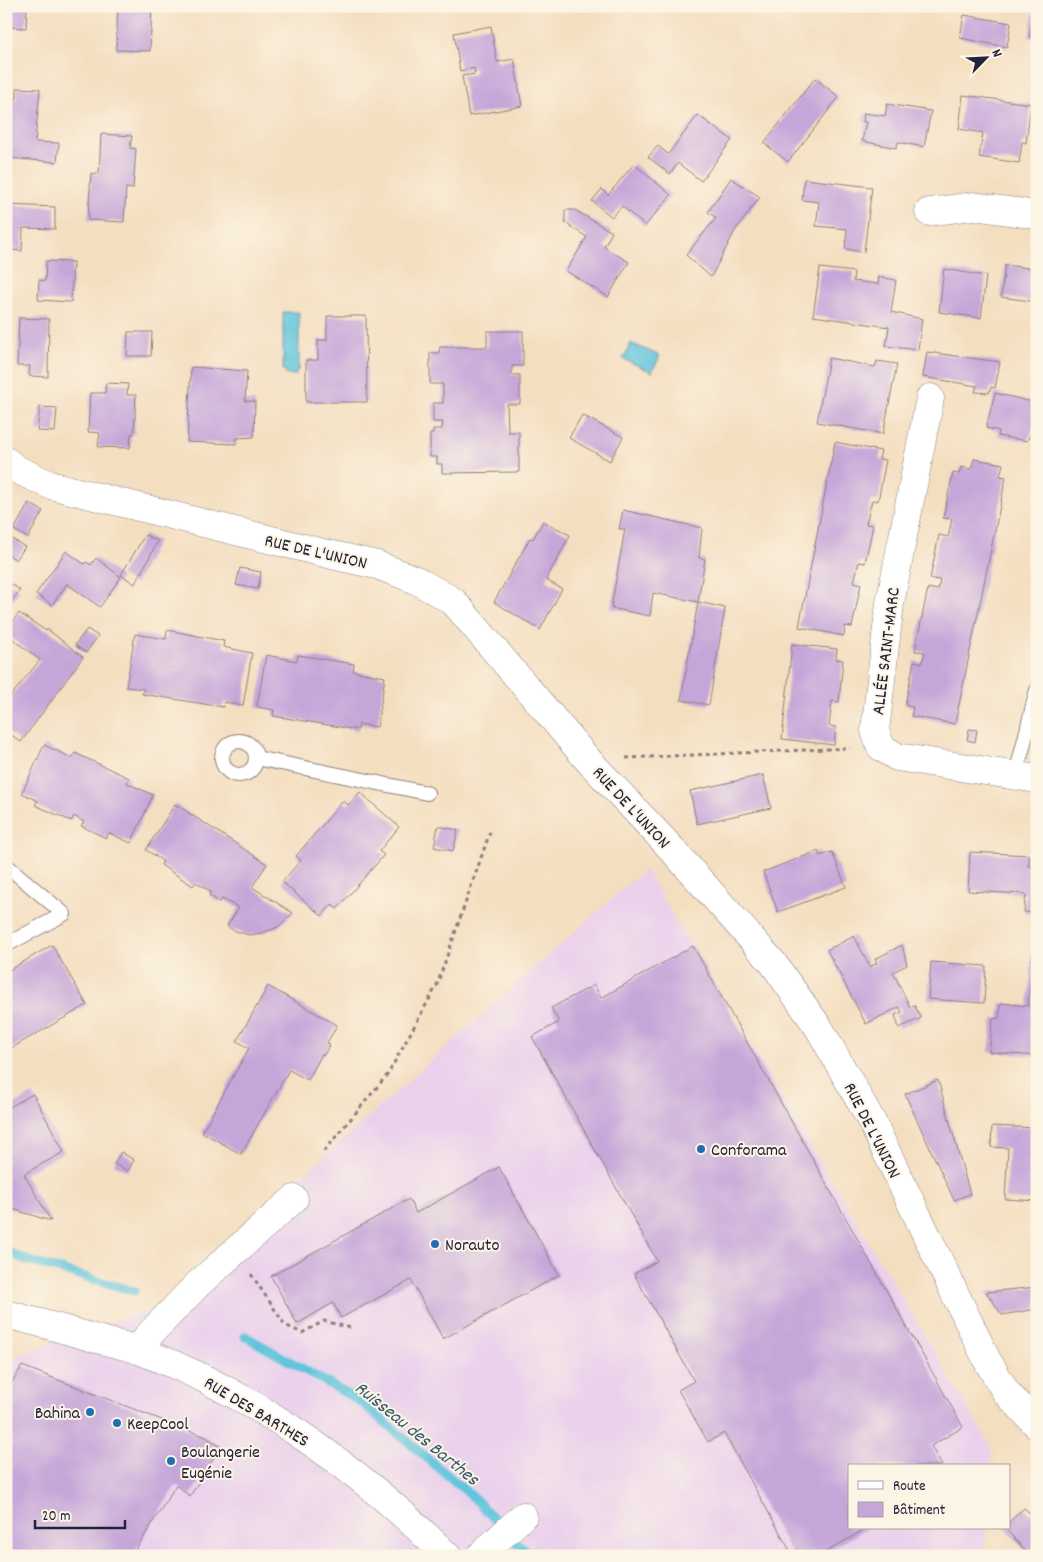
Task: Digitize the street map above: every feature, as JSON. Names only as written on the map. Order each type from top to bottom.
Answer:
[{"type":"street","points":[[929,212],[973,206],[1037,215]]},
{"type":"street","name":"ALLÉE SAINT-MARC","points":[[880,747],[875,731],[890,603],[930,398]]},
{"type":"street","name":"RUE DE L'UNION","points":[[6,461],[16,469],[50,485],[308,550],[377,565],[416,580],[452,601],[588,760],[670,846],[773,963],[818,1028],[871,1120],[987,1360],[1006,1392],[1037,1425]]},
{"type":"street","points":[[880,747],[897,756],[1026,777]]},
{"type":"street","points":[[140,1350],[147,1337],[198,1284],[294,1199]]},
{"type":"street","name":"RUE DES BARTHES","points":[[6,1314],[140,1350],[196,1375],[244,1400],[315,1446],[378,1492],[447,1556]]},
{"type":"street","points":[[485,1551],[523,1516]]},
{"type":"lane","points":[[1026,777],[1037,690]]},
{"type":"lane","points":[[256,758],[427,793]]},
{"type":"lane","points":[[6,865],[64,914],[6,944]]},
{"type":"path","points":[[588,760],[880,747]]},
{"type":"path","points":[[324,1151],[388,1074],[437,985],[491,829]]},
{"type":"path","points":[[249,1271],[285,1324],[302,1333],[324,1321],[351,1328]]},
{"type":"shaded area","points":[[645,869],[992,1448],[990,1464],[848,1464],[848,1530],[986,1530],[984,1556],[6,1556],[6,1359],[156,1307]]},
{"type":"water","points":[[283,312],[299,312],[299,370],[296,371],[296,375],[286,375],[285,370],[283,370]]},
{"type":"water","points":[[631,343],[660,356],[652,372],[623,359]]},
{"type":"building","points":[[6,6],[27,6],[26,28],[6,27]]},
{"type":"building","points":[[118,6],[152,6],[150,51],[116,50]]},
{"type":"building","points":[[1035,6],[1037,6],[1037,38],[1029,37]]},
{"type":"building","points":[[964,15],[1011,23],[1007,47],[960,38]]},
{"type":"building","points":[[491,26],[497,62],[514,59],[522,106],[469,116],[462,76],[475,74],[474,68],[460,71],[454,33]]},
{"type":"building","points":[[815,78],[839,97],[788,162],[764,143]]},
{"type":"building","points":[[17,88],[40,89],[35,142],[59,143],[57,162],[6,158],[6,98],[17,98]]},
{"type":"building","points":[[963,95],[1031,104],[1026,143],[1022,142],[1019,163],[979,157],[983,133],[959,129]]},
{"type":"building","points":[[887,104],[931,111],[924,147],[898,142],[896,148],[862,141],[866,122],[863,122],[864,113],[885,116]]},
{"type":"building","points":[[698,115],[732,140],[701,181],[678,163],[670,174],[648,157],[658,146],[668,154]]},
{"type":"building","points":[[101,134],[132,136],[130,148],[136,149],[133,189],[126,188],[124,222],[88,220],[91,173],[99,174]]},
{"type":"building","points":[[634,164],[671,195],[645,226],[622,206],[612,217],[592,201],[602,189],[608,195]]},
{"type":"building","points":[[731,178],[760,197],[735,231],[711,277],[686,255],[716,218],[708,212]]},
{"type":"building","points":[[804,179],[872,187],[864,252],[845,249],[847,229],[816,226],[819,202],[802,200]]},
{"type":"building","points":[[6,205],[55,207],[55,229],[23,228],[22,251],[6,250]]},
{"type":"building","points":[[565,210],[575,210],[612,232],[604,247],[629,262],[608,297],[566,271],[587,237],[565,223]]},
{"type":"building","points":[[46,261],[73,262],[71,302],[38,300],[39,280],[45,281]]},
{"type":"building","points":[[1005,265],[1037,269],[1037,302],[1001,297]]},
{"type":"building","points":[[820,268],[854,272],[853,281],[878,284],[879,277],[896,280],[891,312],[922,319],[918,350],[886,346],[889,327],[813,316]]},
{"type":"building","points":[[944,269],[986,276],[981,318],[939,312]]},
{"type":"building","points":[[327,316],[366,316],[367,402],[306,402],[306,360],[318,360],[318,340],[327,340]]},
{"type":"building","points":[[19,318],[49,319],[48,377],[29,376],[30,366],[17,366]]},
{"type":"building","points":[[487,331],[523,331],[523,366],[512,366],[512,375],[520,375],[520,404],[507,404],[508,432],[519,432],[519,472],[442,473],[442,464],[437,464],[437,457],[430,457],[430,434],[433,434],[433,429],[442,429],[443,422],[433,422],[433,403],[443,403],[443,384],[430,384],[430,353],[439,353],[440,347],[487,347]]},
{"type":"building","points":[[128,332],[152,332],[151,356],[127,356]]},
{"type":"building","points":[[927,352],[1000,362],[995,388],[991,387],[989,393],[975,392],[977,386],[923,377]]},
{"type":"building","points":[[829,358],[875,367],[877,361],[897,364],[883,434],[817,422]]},
{"type":"building","points":[[191,367],[247,371],[245,401],[255,401],[254,437],[237,438],[236,444],[187,442]]},
{"type":"building","points":[[106,383],[128,384],[127,395],[136,395],[134,434],[131,434],[130,448],[98,447],[100,433],[88,432],[90,393],[105,393]]},
{"type":"building","points":[[995,393],[1037,403],[1037,427],[1034,427],[1027,441],[998,436],[999,431],[986,428]]},
{"type":"building","points":[[40,407],[57,408],[55,432],[37,431]]},
{"type":"building","points":[[582,415],[623,437],[610,461],[569,438]]},
{"type":"building","points":[[835,442],[881,451],[879,459],[886,460],[878,501],[872,500],[866,524],[873,525],[865,563],[859,562],[854,582],[861,584],[852,627],[845,626],[844,636],[799,627]]},
{"type":"building","points":[[974,459],[1003,464],[1000,476],[1006,477],[955,724],[911,716],[913,707],[905,705],[914,661],[922,663],[925,652],[915,651],[928,588],[938,590],[940,580],[930,579],[939,535],[948,537],[952,519],[943,518],[953,473],[959,474],[961,467],[971,469]]},
{"type":"building","points":[[29,503],[43,511],[28,538],[14,530]]},
{"type":"building","points":[[623,510],[702,528],[699,558],[705,559],[698,602],[653,593],[650,616],[611,608],[625,529],[619,529]]},
{"type":"building","points":[[543,521],[570,535],[546,580],[562,589],[540,630],[494,602],[530,538],[533,539]]},
{"type":"building","points":[[6,535],[25,547],[16,560],[6,553]]},
{"type":"building","points":[[145,535],[158,541],[135,584],[121,575]]},
{"type":"building","points":[[66,551],[84,564],[86,562],[91,565],[96,558],[121,577],[100,607],[67,584],[52,605],[36,594]]},
{"type":"building","points":[[240,568],[261,572],[258,589],[236,585]]},
{"type":"building","points":[[11,584],[20,590],[6,609],[6,585],[9,587]]},
{"type":"building","points":[[698,602],[725,608],[709,705],[681,700]]},
{"type":"building","points":[[19,613],[46,631],[47,629],[83,657],[21,742],[6,731],[6,720],[10,714],[6,711],[6,702],[40,660],[6,634],[6,630]]},
{"type":"building","points":[[87,629],[98,636],[86,653],[75,645]]},
{"type":"building","points":[[167,630],[224,641],[223,647],[252,653],[243,706],[224,702],[223,707],[142,694],[144,689],[126,687],[135,634],[166,639]]},
{"type":"building","points":[[792,644],[837,649],[836,659],[843,660],[839,702],[832,701],[829,726],[836,727],[834,745],[782,739]]},
{"type":"building","points":[[266,655],[297,661],[298,655],[354,664],[353,671],[385,677],[377,727],[359,724],[358,730],[273,716],[274,710],[257,707]]},
{"type":"building","points":[[969,729],[977,730],[975,742],[967,740]]},
{"type":"building","points":[[44,745],[72,758],[75,753],[129,778],[127,783],[153,795],[131,843],[109,833],[106,838],[81,826],[84,822],[74,816],[71,821],[35,805],[38,801],[22,793]]},
{"type":"building","points":[[763,775],[771,808],[697,824],[690,791]]},
{"type":"building","points":[[360,792],[399,827],[379,851],[384,855],[337,909],[332,904],[322,916],[282,882],[301,860],[296,856],[336,809],[343,801],[348,805]]},
{"type":"building","points":[[175,804],[267,864],[252,887],[293,913],[278,927],[262,933],[249,935],[227,926],[239,908],[222,899],[219,902],[209,895],[211,892],[196,882],[193,886],[161,865],[163,861],[146,850]]},
{"type":"building","points":[[438,826],[458,830],[453,851],[434,847]]},
{"type":"building","points":[[818,851],[820,856],[832,852],[846,887],[778,912],[763,872]]},
{"type":"building","points":[[970,852],[1030,855],[1028,866],[1037,867],[1037,913],[1024,912],[1026,894],[968,891]]},
{"type":"building","points":[[854,936],[870,967],[877,963],[875,959],[902,945],[907,965],[893,972],[910,1007],[914,1005],[921,1018],[899,1028],[895,1015],[902,1012],[899,1007],[866,1024],[827,950]]},
{"type":"building","points":[[52,945],[87,1005],[6,1051],[6,972]]},
{"type":"building","name":"Conforama","points":[[693,946],[963,1427],[931,1446],[941,1464],[848,1464],[848,1530],[864,1530],[819,1556],[793,1556],[724,1433],[708,1442],[678,1390],[694,1381],[634,1274],[657,1261],[532,1037],[559,1022],[551,1008],[594,985],[601,998]]},
{"type":"building","points":[[1033,947],[1037,947],[1037,1056],[989,1052],[993,1019],[999,1018],[1001,1003],[1028,1006]]},
{"type":"building","points":[[931,962],[986,966],[984,1003],[928,999]]},
{"type":"building","points":[[268,986],[337,1025],[327,1043],[330,1044],[324,1055],[322,1054],[308,1080],[289,1070],[241,1154],[202,1132],[249,1048],[237,1041]]},
{"type":"building","points":[[938,1080],[970,1194],[954,1200],[905,1094]]},
{"type":"building","points":[[33,1094],[64,1152],[24,1174],[51,1221],[6,1207],[6,1109]]},
{"type":"building","points":[[992,1126],[1037,1128],[1037,1201],[1005,1199],[1008,1148],[991,1147]]},
{"type":"building","points":[[121,1152],[134,1160],[128,1171],[114,1164]]},
{"type":"building","name":"Norauto","points":[[499,1167],[559,1275],[443,1339],[411,1280],[341,1318],[333,1303],[297,1324],[271,1276],[409,1199],[416,1213]]},
{"type":"building","points":[[1037,1287],[1037,1309],[1002,1315],[986,1292]]},
{"type":"building","points":[[22,1366],[206,1437],[221,1447],[190,1496],[176,1485],[133,1554],[136,1556],[6,1556],[6,1391]]},
{"type":"building","points":[[1024,1508],[1031,1514],[1037,1509],[1037,1556],[1030,1556],[1007,1530],[1010,1530],[1010,1521]]},
{"type":"waterway","name":"Ruisseau des Barthes","points":[[6,1251],[29,1261],[134,1291]]},
{"type":"waterway","name":"Ruisseau des Barthes","points":[[245,1336],[361,1402],[474,1498],[530,1556]]},
{"type":"place","name":"Conforama","points":[[701,1149]]},
{"type":"place","name":"Norauto","points":[[435,1244]]},
{"type":"place","name":"Bahina","points":[[90,1412]]},
{"type":"place","name":"KeepCool","points":[[117,1423]]},
{"type":"place","name":"Boulangerie Eugénie","points":[[171,1461]]}]
